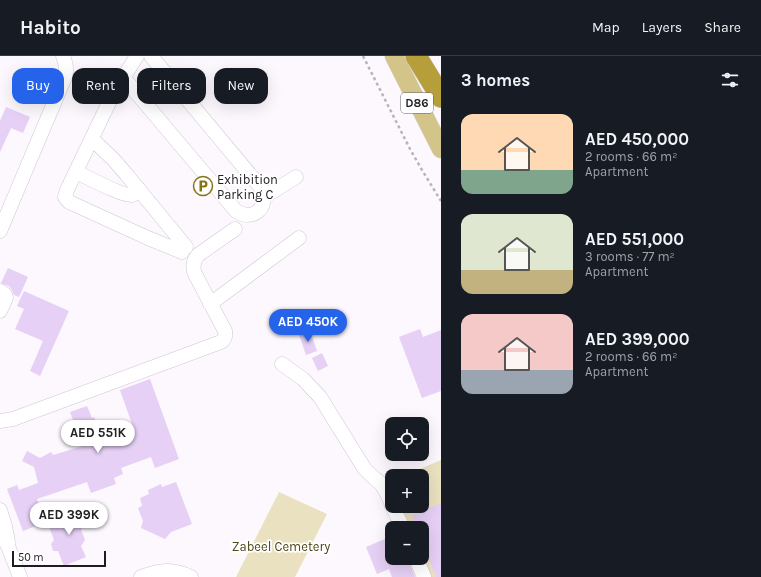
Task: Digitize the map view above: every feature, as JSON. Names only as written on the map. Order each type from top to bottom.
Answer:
[{"type":"highway","points":[[416,56],[441,97]]},
{"type":"main road","name":"D86","points":[[394,56],[441,150]]},
{"type":"street","points":[[0,231],[4,211],[65,77],[66,63],[62,56]]},
{"type":"street","points":[[129,68],[137,56]]},
{"type":"street","points":[[129,84],[236,210],[245,215],[250,215],[262,207],[264,202],[262,189],[150,56]]},
{"type":"street","points":[[92,139],[113,159],[139,188],[184,250],[148,238],[69,202],[66,197],[65,193],[108,104]]},
{"type":"street","points":[[76,172],[128,195],[135,193],[139,188]]},
{"type":"street","points":[[264,197],[296,177]]},
{"type":"street","points":[[0,428],[6,420],[224,341],[226,334],[193,270],[194,262],[198,255],[235,228]]},
{"type":"street","points":[[210,304],[299,238]]},
{"type":"street","points":[[0,291],[5,293],[6,298],[0,311]]},
{"type":"street","points":[[282,364],[303,379],[320,397],[364,468],[385,491]]},
{"type":"street","points":[[0,510],[5,526],[8,546]]},
{"type":"street","points":[[0,532],[8,546],[20,577]]},
{"type":"street","points":[[419,565],[424,577]]},
{"type":"street","points":[[141,577],[155,572],[168,570],[176,571],[191,577]]},
{"type":"path","points":[[363,56],[410,149],[441,201]]},
{"type":"green space","points":[[441,460],[441,577],[431,577],[426,565],[429,565],[429,521],[406,521],[402,513],[429,513],[429,469],[420,469]]},
{"type":"green space","name":"Zabeel Cemetery","points":[[279,492],[327,514],[295,577],[236,577]]},
{"type":"building","points":[[6,107],[30,117],[23,133],[11,128],[0,152],[0,121]]},
{"type":"building","points":[[8,268],[28,277],[19,297],[14,295],[9,286],[1,283]]},
{"type":"building","points":[[24,291],[69,311],[40,376],[30,371],[43,341],[15,329],[24,309],[17,306]]},
{"type":"building","points":[[420,329],[423,337],[441,330],[441,391],[422,398],[399,337]]},
{"type":"building","points":[[310,331],[317,351],[306,355],[299,335]]},
{"type":"building","points":[[322,353],[328,366],[318,371],[312,358]]},
{"type":"building","points":[[150,379],[179,459],[155,468],[151,457],[121,468],[123,474],[114,478],[116,484],[91,493],[87,482],[37,499],[46,522],[23,531],[7,489],[17,485],[19,490],[38,483],[34,467],[22,461],[27,451],[40,458],[51,452],[53,455],[83,446],[70,412],[87,406],[92,418],[94,417],[102,438],[133,427],[120,390]]},
{"type":"building","points":[[176,482],[192,524],[171,532],[165,539],[141,528],[143,521],[138,508],[142,506],[140,498],[149,494],[148,490],[161,484],[162,487]]},
{"type":"building","points":[[441,503],[441,577],[436,577],[429,558],[429,521],[414,521],[412,515],[417,513],[429,513],[429,508]]},
{"type":"building","points":[[82,507],[87,520],[81,530],[85,540],[81,546],[86,557],[64,566],[58,551],[53,551],[51,544],[54,540],[47,521]]},
{"type":"building","points":[[385,539],[385,565],[411,565],[415,577],[392,577],[389,569],[377,574],[366,547]]},
{"type":"place","name":"Exhibition Parking C","points":[[203,186]]}]
